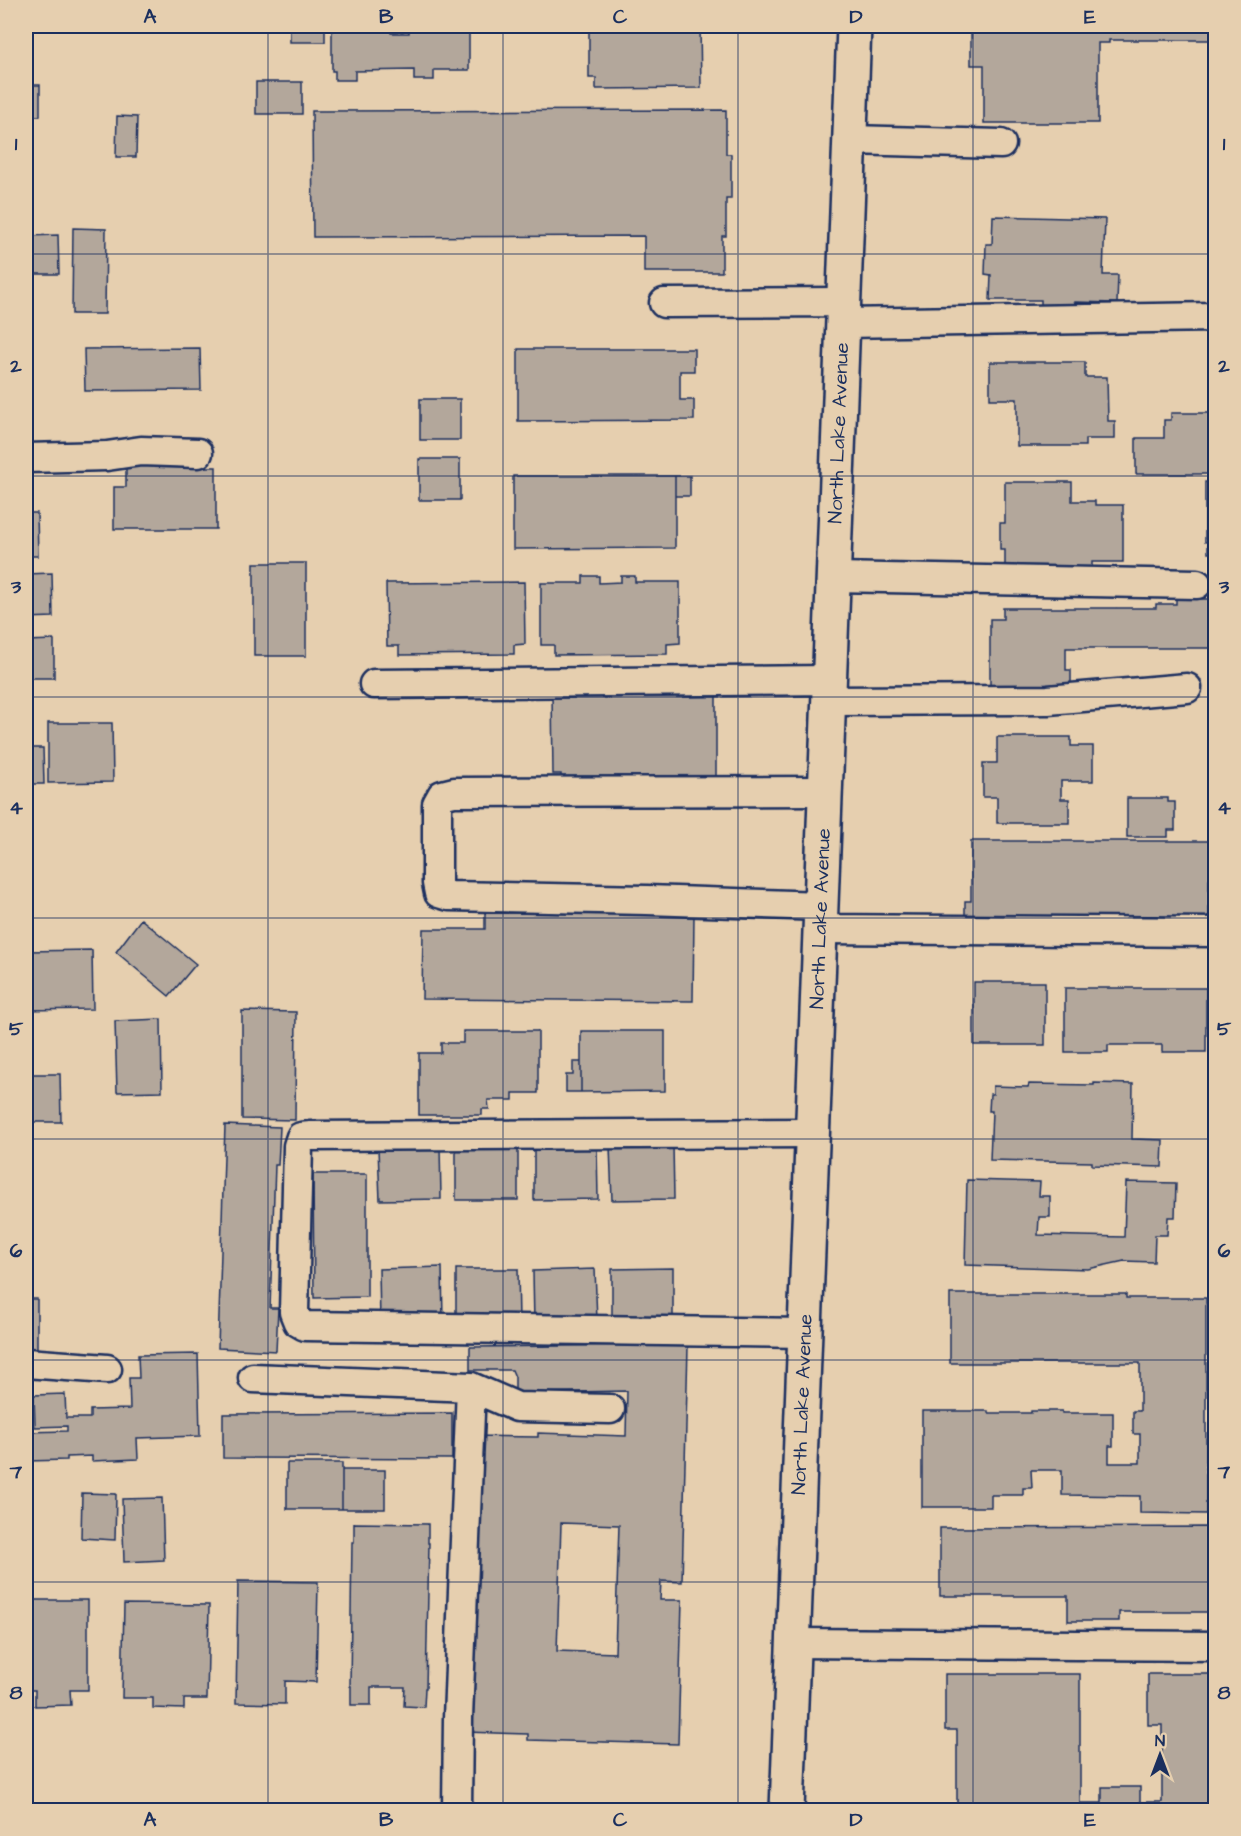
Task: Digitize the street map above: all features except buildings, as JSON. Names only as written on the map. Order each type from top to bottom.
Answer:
[{"type":"main road","name":"North Lake Avenue","points":[[787,1810],[854,26]]},
{"type":"lane","points":[[850,140],[1001,144]]},
{"type":"lane","points":[[664,303],[844,312],[1215,317]]},
{"type":"lane","points":[[26,458],[107,456],[141,451],[198,453]]},
{"type":"lane","points":[[834,577],[1197,584]]},
{"type":"lane","points":[[374,684],[829,691],[1048,700],[1187,688]]},
{"type":"lane","points":[[826,791],[454,792],[442,795],[437,804],[439,893],[449,896],[647,900],[821,918],[1215,932]]},
{"type":"lane","points":[[805,1333],[305,1326],[298,1322],[294,1312],[298,1146],[301,1137],[311,1136],[813,1133]]},
{"type":"lane","points":[[26,1363],[107,1369]]},
{"type":"lane","points":[[253,1378],[471,1387],[517,1407],[610,1409]]},
{"type":"lane","points":[[457,1810],[458,1718],[471,1387]]},
{"type":"lane","points":[[794,1643],[1215,1646]]}]
